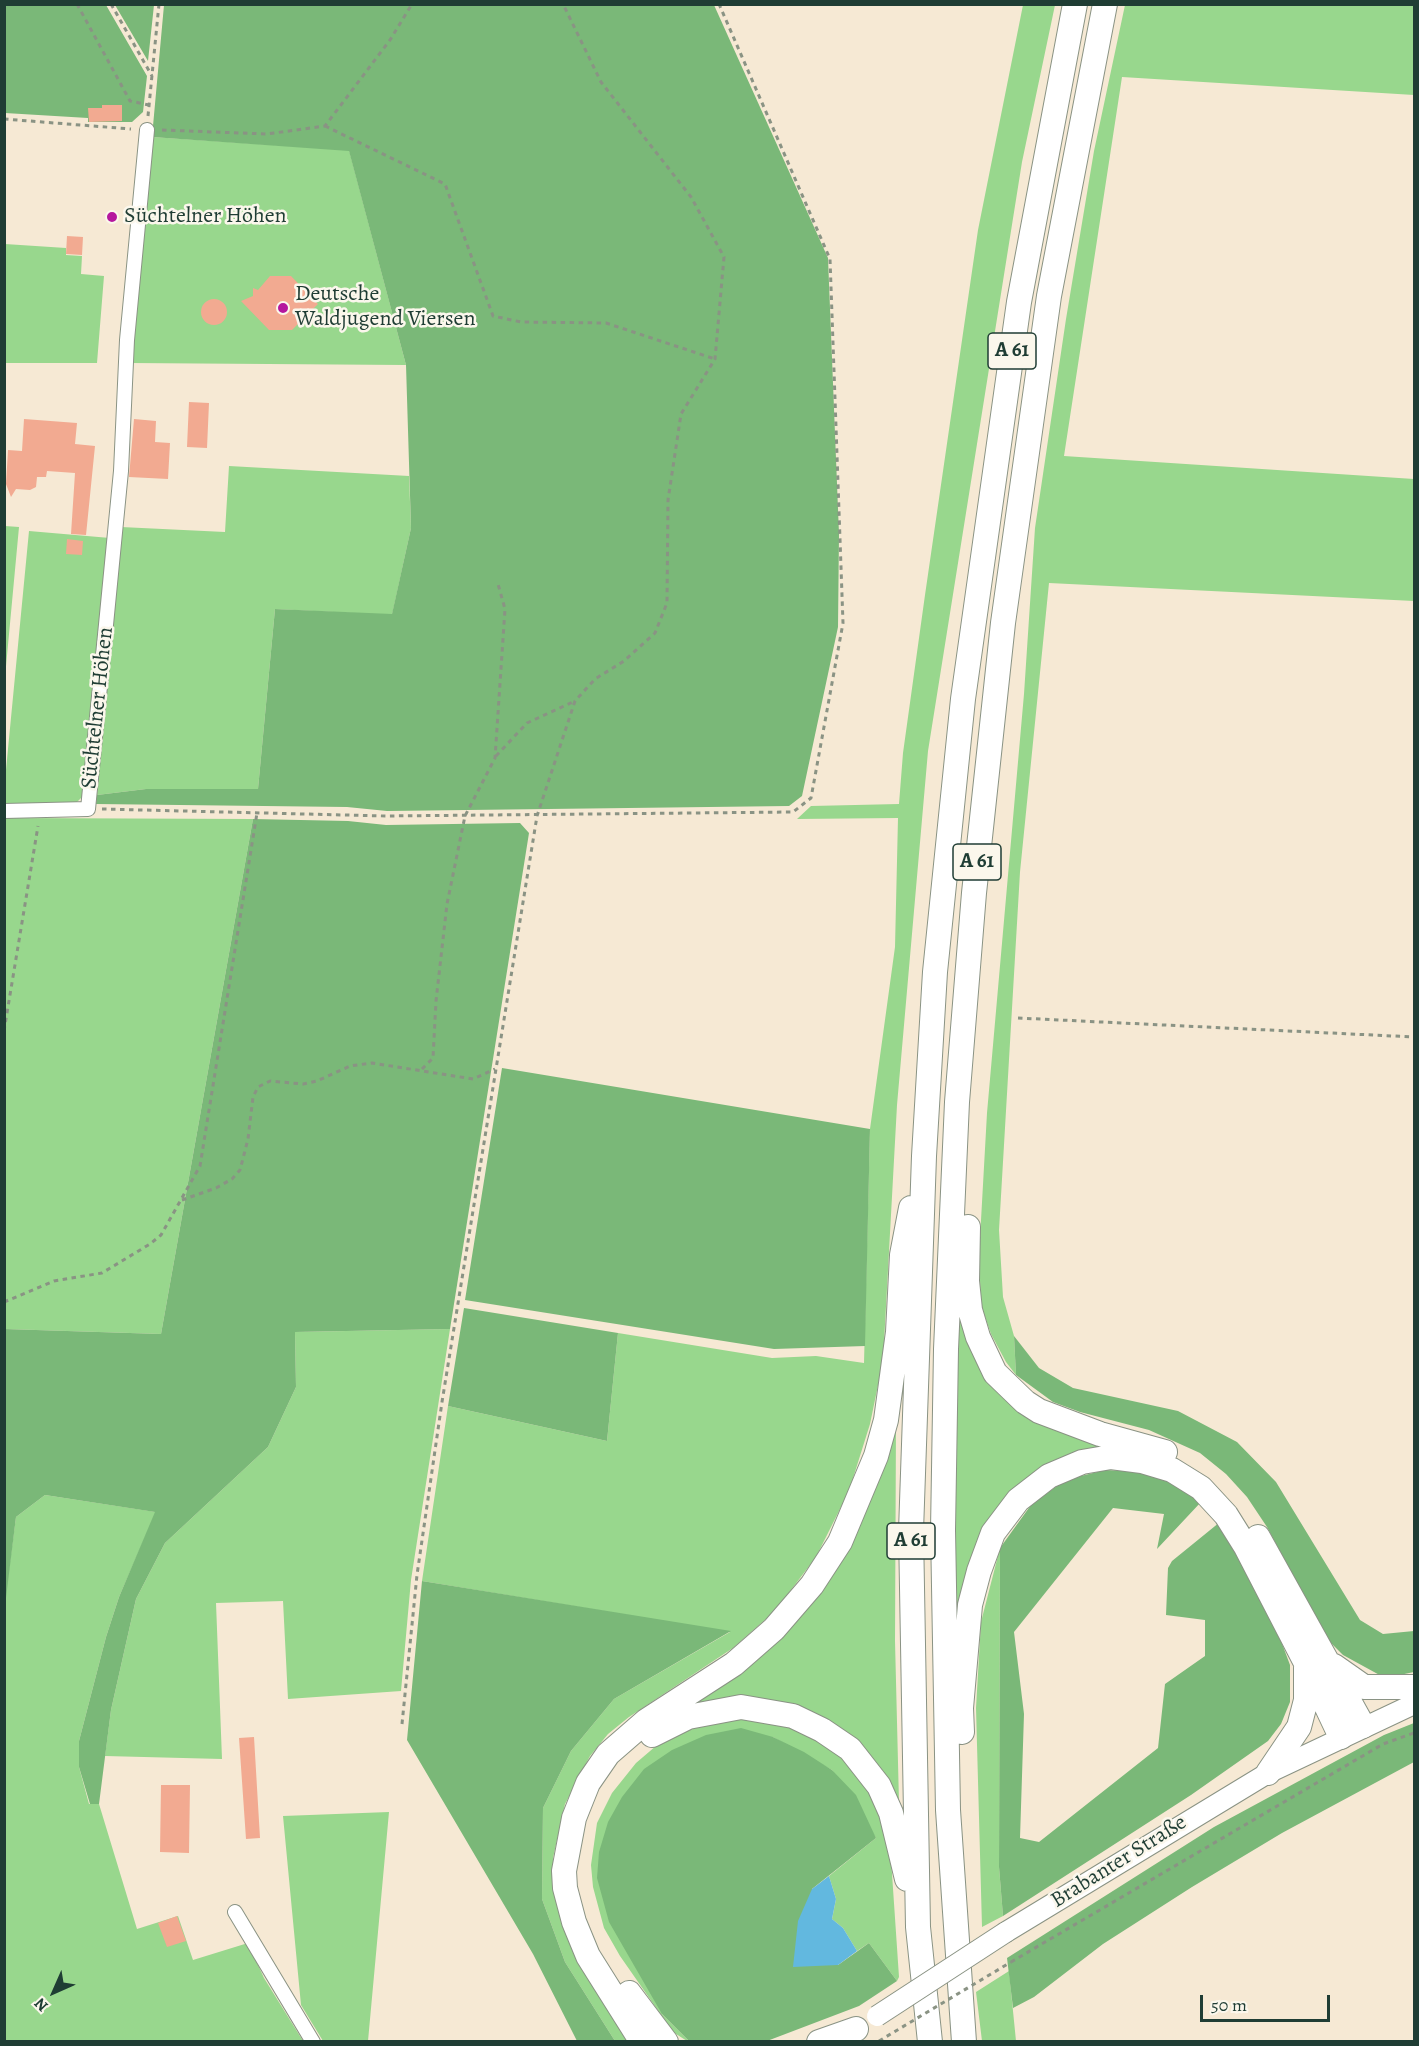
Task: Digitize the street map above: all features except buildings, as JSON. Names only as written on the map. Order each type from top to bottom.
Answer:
[{"type":"highway","name":"A 61","points":[[930,2042],[918,1927],[910,1531],[924,1156],[935,972],[963,699],[1019,302],[1075,4]]},
{"type":"highway","name":"A 61","points":[[963,2042],[948,1810],[943,1530],[946,1348],[957,1102],[975,882],[1003,623],[1049,296],[1106,4]]},
{"type":"highway","points":[[957,1102],[968,1213],[967,1281],[970,1310],[978,1337],[995,1373],[1024,1402],[1039,1411],[1100,1434],[1168,1453],[1211,1480],[1235,1506],[1259,1539],[1317,1662],[1341,1737]]},
{"type":"highway","points":[[642,2042],[588,1956],[574,1922],[564,1870],[574,1818],[588,1784],[608,1754],[646,1721],[734,1664],[774,1629],[812,1585],[840,1542],[876,1456],[886,1420],[898,1332],[904,1242],[924,1156]]},
{"type":"highway","points":[[948,1810],[962,1767],[961,1708],[970,1605],[985,1551],[993,1533],[1018,1500],[1033,1487],[1065,1468],[1111,1457],[1142,1461],[1172,1470],[1201,1488],[1221,1509],[1237,1531],[1317,1662],[1363,1726]]},
{"type":"highway","points":[[1317,1662],[1364,1687],[1374,1689],[1414,1687]]},
{"type":"highway","points":[[1268,1773],[1299,1727],[1317,1662]]},
{"type":"highway","points":[[666,2042],[627,1991],[600,1948],[586,1917],[579,1871],[586,1823],[602,1788],[629,1752],[673,1723],[722,1709],[760,1708],[793,1716],[811,1724],[850,1749],[872,1775],[886,1801],[918,1927]]},
{"type":"highway","points":[[819,2042],[846,2035]]},
{"type":"main road","name":"Brabanter Straße","points":[[846,2035],[1006,1932],[1268,1773],[1363,1726],[1414,1704]]},
{"type":"street","name":"Süchtelner Höhen","points":[[4,811],[41,812],[88,809],[121,471],[127,340],[147,130]]},
{"type":"street","points":[[235,1912],[313,2042]]},
{"type":"path","points":[[77,4],[130,101],[149,105]]},
{"type":"path","points":[[111,4],[152,76]]},
{"type":"path","points":[[147,130],[159,4]]},
{"type":"path","points":[[325,126],[390,40],[412,4]]},
{"type":"path","points":[[422,1069],[433,1058],[436,1001],[447,904],[465,816],[495,758],[526,723],[575,701],[595,679],[624,661],[655,633],[667,603],[668,500],[681,414],[715,359],[724,257],[692,197],[601,82],[563,4]]},
{"type":"path","points":[[88,809],[537,816],[793,812],[811,798],[843,623],[830,259],[719,4]]},
{"type":"path","points":[[4,118],[147,130],[267,134],[325,126],[445,184],[493,316],[521,322],[606,323],[715,359]]},
{"type":"path","points":[[495,758],[505,609],[498,584]]},
{"type":"path","points":[[402,1724],[417,1575],[439,1425],[537,816],[575,701]]},
{"type":"path","points":[[4,1032],[41,812]]},
{"type":"path","points":[[4,1302],[54,1281],[102,1273],[161,1235],[200,1166],[257,813]]},
{"type":"path","points":[[1018,1018],[1414,1037]]},
{"type":"path","points":[[181,1201],[216,1188],[232,1179],[240,1170],[248,1138],[250,1107],[258,1087],[270,1081],[303,1084],[317,1081],[350,1066],[372,1063],[422,1069],[473,1079],[496,1069]]},
{"type":"path","points":[[879,2042],[1383,1744],[1414,1732]]},
{"type":"green space","points":[[4,5],[106,5],[147,76],[143,112],[132,122],[88,122],[88,118],[5,113]]},
{"type":"green space","points":[[115,5],[154,5],[148,61]]},
{"type":"green space","points":[[164,5],[714,5],[828,258],[839,534],[838,627],[802,796],[789,806],[387,811],[347,807],[96,804],[97,795],[146,789],[258,789],[275,609],[392,614],[411,528],[406,365],[349,151],[152,137]]},
{"type":"green space","points":[[1023,5],[1055,5],[1022,162],[928,751],[897,1105],[883,1361],[870,1424],[849,1491],[816,1557],[775,1611],[733,1648],[629,1717],[608,1734],[590,1756],[565,1804],[553,1858],[556,1892],[566,1934],[586,1976],[628,2041],[615,2041],[565,1962],[542,1899],[543,1808],[571,1751],[614,1699],[730,1632],[422,1581],[448,1406],[607,1441],[618,1333],[772,1358],[816,1356],[864,1363],[870,1129],[895,947],[898,818],[797,819],[811,806],[899,804],[903,753],[978,230]]},
{"type":"green space","points":[[1125,5],[1414,5],[1414,95],[1122,77],[1064,456],[1414,479],[1414,601],[1049,583],[1020,872],[999,1230],[1003,1297],[1014,1336],[1016,1375],[991,1334],[981,1305],[979,1256],[987,1113],[1024,694],[1035,528],[1094,151]]},
{"type":"green space","points":[[152,137],[349,150],[406,365],[130,363]]},
{"type":"green space","points":[[5,244],[66,248],[66,255],[82,256],[81,274],[104,276],[97,363],[5,363]]},
{"type":"green space","points":[[229,466],[409,476],[411,528],[392,615],[275,609],[258,789],[146,789],[97,795],[121,527],[225,532]]},
{"type":"green space","points":[[4,526],[19,527],[5,677]]},
{"type":"green space","points":[[29,531],[110,538],[86,793],[75,804],[5,805],[5,780]]},
{"type":"green space","points":[[5,818],[253,819],[161,1334],[5,1329]]},
{"type":"green space","points":[[253,819],[348,821],[386,825],[520,823],[529,833],[450,1329],[295,1332],[296,1387],[268,1447],[165,1543],[136,1599],[111,1710],[99,1804],[90,1804],[79,1767],[79,1741],[106,1637],[119,1597],[155,1512],[45,1495],[16,1517],[5,1606],[5,1329],[161,1334]]},
{"type":"green space","points":[[502,1068],[870,1129],[865,1346],[774,1349],[465,1300]]},
{"type":"green space","points":[[959,1283],[986,1367],[1126,1450],[1027,1484],[956,1624],[953,1489]]},
{"type":"green space","points":[[464,1308],[618,1333],[607,1441],[448,1406]]},
{"type":"green space","points":[[450,1329],[411,1580],[401,1691],[288,1699],[283,1601],[216,1603],[222,1759],[105,1756],[111,1710],[136,1599],[165,1543],[268,1447],[296,1387],[295,1332]]},
{"type":"green space","points":[[1014,1336],[1039,1368],[1073,1388],[1178,1411],[1237,1442],[1276,1482],[1360,1620],[1383,1634],[1414,1631],[1414,1672],[1385,1678],[1343,1655],[1327,1639],[1267,1527],[1247,1497],[1226,1474],[1200,1453],[1149,1430],[1080,1412],[1053,1402],[1016,1375]]},
{"type":"green space","points":[[896,1421],[895,1641],[899,1803],[805,1712],[679,1712],[807,1603]]},
{"type":"green space","points":[[1105,1470],[1149,1472],[1179,1486],[1201,1502],[1157,1549],[1164,1514],[1113,1508],[1014,1632],[1024,1714],[1020,1838],[1039,1842],[1158,1748],[1165,1684],[1205,1656],[1205,1620],[1166,1615],[1168,1568],[1172,1561],[1220,1522],[1274,1622],[1290,1665],[1290,1702],[1281,1724],[1268,1741],[1191,1795],[1003,1916],[999,1867],[1000,1548],[1031,1505],[1065,1480]]},
{"type":"green space","points":[[45,1495],[156,1512],[119,1597],[106,1637],[79,1741],[79,1767],[89,1804],[99,1804],[137,1929],[178,1916],[193,1960],[248,1943],[264,1978],[303,2041],[5,2042],[4,1606],[16,1517]]},
{"type":"green space","points":[[1000,1548],[999,1867],[1003,1916],[982,1927],[976,1708],[981,1622]]},
{"type":"green space","points":[[422,1581],[731,1631],[614,1699],[571,1751],[543,1808],[542,1899],[565,1962],[615,2041],[577,2041],[533,1954],[407,1740]]},
{"type":"green space","points":[[757,1718],[783,1724],[813,1736],[840,1757],[867,1785],[879,1815],[891,1859],[899,1977],[897,1981],[869,1943],[857,1951],[843,1928],[832,1919],[836,1899],[829,1876],[876,1838],[832,1770],[773,1737],[662,2014],[689,2041],[687,2041],[673,2032],[620,1956],[604,1928],[593,1887],[591,1865],[597,1823],[612,1793],[636,1763],[663,1740],[709,1723]]},
{"type":"green space","points":[[1414,1723],[1414,1762],[1282,1833],[1192,1887],[1103,1944],[1034,1997],[1013,2008],[1007,1958],[1214,1827],[1384,1735]]},
{"type":"green space","points":[[741,1728],[773,1737],[804,1752],[832,1770],[856,1795],[876,1838],[812,1889],[838,1965],[869,1943],[897,1981],[859,2006],[767,2041],[689,2041],[662,2014],[609,1922],[597,1878],[599,1852],[608,1822],[622,1797],[644,1769],[672,1750],[706,1735]]},
{"type":"green space","points":[[389,1812],[368,2041],[323,2041],[301,2005],[283,1816]]},
{"type":"green space","points":[[1009,1971],[1016,2041],[982,2041],[976,1992]]},
{"type":"water","points":[[829,1876],[836,1899],[832,1919],[843,1928],[857,1951],[838,1965],[793,1967],[798,1921],[812,1889]]},
{"type":"place","name":"Süchtelner Höhen","points":[[112,217]]},
{"type":"place","name":"Deutsche Waldjugend Viersen","points":[[283,308]]}]
